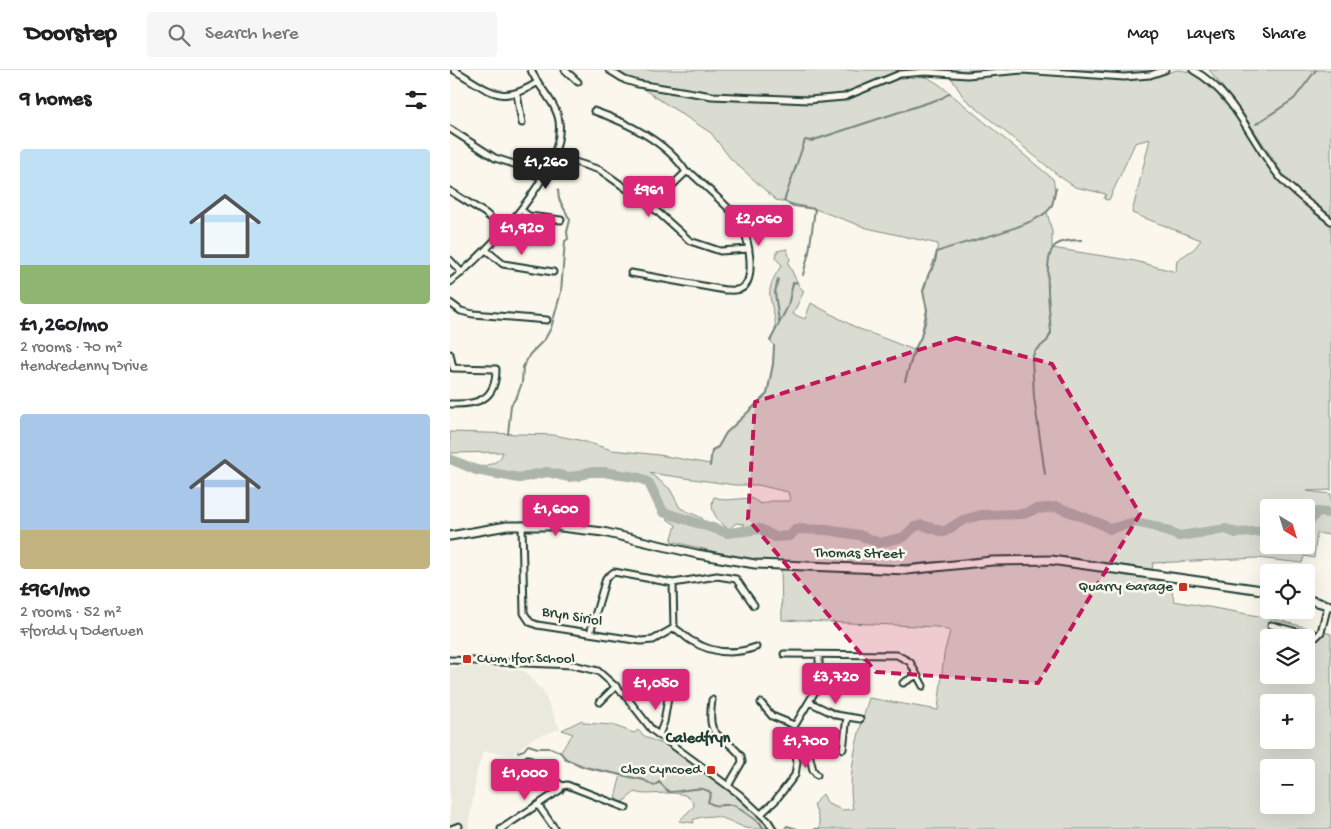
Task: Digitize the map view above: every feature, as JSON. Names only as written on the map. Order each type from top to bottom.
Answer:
[{"type":"main road","name":"Thomas Street","points":[[450,536],[486,528],[522,525],[603,532],[697,554],[756,564],[907,570],[992,561],[1051,560],[1260,590]]},
{"type":"main road","points":[[1315,601],[1330,605]]},
{"type":"street","points":[[454,70],[495,93],[505,96],[516,94],[538,82]]},
{"type":"street","points":[[450,282],[462,273],[505,230],[542,178],[553,155],[558,139],[558,118],[531,70]]},
{"type":"street","points":[[565,70],[578,82]]},
{"type":"street","points":[[609,70],[625,80],[638,84],[712,96],[809,100],[844,97],[900,74],[926,72],[967,75],[1022,70],[1124,77],[1150,75],[1166,70]]},
{"type":"street","points":[[1193,70],[1206,78],[1238,114],[1286,184],[1331,221]]},
{"type":"street","points":[[516,94],[522,123]]},
{"type":"street","points":[[594,111],[614,118],[648,137],[672,155],[686,172],[698,179],[740,222],[752,261],[745,285],[740,290],[725,290],[632,273]]},
{"type":"street","points":[[450,129],[495,158],[519,166],[542,178]]},
{"type":"street","points":[[553,155],[595,167],[651,206],[690,241],[703,247],[720,251],[749,249]]},
{"type":"street","points":[[651,206],[686,172]]},
{"type":"street","points":[[450,191],[486,214],[505,230]]},
{"type":"street","points":[[521,210],[529,216],[561,220]]},
{"type":"street","points":[[486,250],[502,264],[553,272]]},
{"type":"street","points":[[450,260],[462,273]]},
{"type":"street","points":[[450,303],[461,310],[473,314],[547,320]]},
{"type":"street","points":[[450,354],[452,368],[496,369],[496,378],[490,393],[482,399],[469,404],[450,404]]},
{"type":"street","name":"Bryn Siriol","points":[[522,525],[524,613],[527,619],[538,626],[649,641],[674,628]]},
{"type":"street","points":[[590,633],[597,604],[609,574],[620,572],[673,584],[717,576],[736,579],[754,605]]},
{"type":"street","points":[[673,584],[674,628],[690,640],[711,649],[731,653],[756,647]]},
{"type":"street","points":[[1271,625],[1316,637],[1321,632],[1330,605]]},
{"type":"street","points":[[784,654],[897,655],[907,659],[923,686]]},
{"type":"street","points":[[761,814],[775,801],[795,775],[797,762],[793,743],[794,725],[819,685],[819,655]]},
{"type":"street","points":[[450,660],[573,665],[598,671],[616,686],[646,725],[728,786],[761,814],[773,829]]},
{"type":"street","points":[[903,683],[917,674]]},
{"type":"street","points":[[600,702],[616,686]]},
{"type":"street","points":[[659,735],[664,722],[669,692]]},
{"type":"street","points":[[706,703],[712,702],[710,723],[714,732],[742,756],[742,762],[728,786]]},
{"type":"street","points":[[809,702],[832,714],[860,719]]},
{"type":"street","points":[[761,703],[772,716],[794,725]]},
{"type":"street","points":[[843,749],[847,717]]},
{"type":"street","points":[[793,743],[807,746],[813,770],[817,775]]},
{"type":"street","points":[[528,759],[562,786],[567,785],[626,808]]},
{"type":"street","points":[[501,829],[560,790],[562,786]]},
{"type":"street","points":[[538,805],[555,829]]},
{"type":"street","points":[[451,829],[459,826]]},
{"type":"highlighted area","points":[[956,338],[1052,364],[1140,514],[1038,683],[876,672],[748,519],[755,402]]},
{"type":"shaded area","points":[[613,70],[915,70],[895,73],[846,94],[808,97],[716,94],[635,81]]},
{"type":"shaded area","points":[[915,70],[996,70],[961,73]]},
{"type":"shaded area","points":[[1054,70],[1151,70],[1127,75],[1115,75]]},
{"type":"shaded area","points":[[1177,70],[1192,73],[1206,82],[1232,111],[1274,173],[1294,193],[1331,224],[1331,490],[1307,491],[1331,494],[1331,535],[1317,533],[1315,550],[1315,499],[1260,499],[1260,554],[1314,554],[1314,558],[1304,556],[1302,563],[1257,558],[1153,563],[1152,570],[1168,572],[1174,601],[1260,616],[1260,619],[1274,619],[1312,629],[1260,629],[1260,684],[1315,684],[1315,630],[1331,634],[1331,829],[819,829],[820,823],[814,804],[823,794],[828,804],[843,810],[853,809],[851,796],[852,767],[869,698],[938,710],[944,654],[950,631],[938,627],[782,620],[781,564],[861,564],[768,561],[732,556],[671,541],[676,525],[667,519],[667,513],[658,504],[649,483],[640,478],[604,472],[589,472],[568,477],[547,472],[519,478],[476,470],[471,468],[495,462],[503,452],[450,453],[450,432],[554,435],[612,450],[659,455],[710,464],[712,450],[718,447],[726,433],[767,394],[773,364],[774,346],[770,339],[774,334],[775,328],[770,290],[773,280],[782,265],[776,259],[777,251],[787,249],[790,260],[788,263],[799,286],[804,291],[793,314],[805,319],[811,303],[857,328],[914,350],[927,319],[924,292],[938,244],[867,228],[815,209],[776,200],[730,158],[711,133],[640,87],[717,100],[809,103],[846,99],[901,76],[927,77],[940,85],[1053,179],[1054,197],[1052,205],[1047,212],[1052,231],[1052,248],[1135,261],[1176,272],[1177,260],[1194,249],[1201,240],[1132,213],[1150,139],[1135,143],[1109,200],[1104,199],[1106,194],[1075,187],[1059,176],[964,98],[952,79],[953,77],[1021,72],[1118,79],[1157,76]],"holes":[[[650,473],[735,485],[758,485],[788,492],[790,501],[771,501],[761,504],[751,498],[726,500],[714,497],[712,502],[713,511],[721,523],[729,529],[736,523],[745,524],[736,530],[727,531],[707,526],[702,518],[680,508],[670,489]],[[1016,556],[1067,557],[1143,568],[1055,558],[922,566],[895,565]]]},
{"type":"shaded area","points":[[1209,70],[1331,70],[1331,218],[1288,182],[1243,113]]},
{"type":"shaded area","points":[[467,666],[525,671],[539,688],[541,687],[560,729],[531,739],[512,755],[484,751],[478,767],[468,829],[450,829],[450,668]]},
{"type":"shaded area","points":[[582,720],[584,723],[612,725],[634,733],[638,730],[649,739],[671,748],[697,765],[733,793],[769,829],[745,828],[714,816],[700,817],[693,820],[694,823],[679,821],[694,806],[690,799],[676,793],[641,794],[635,792],[623,802],[615,798],[621,775],[580,766],[560,752],[573,734],[562,730]]},
{"type":"waterway","points":[[1256,124],[1294,99],[1316,70]]},
{"type":"waterway","points":[[803,275],[809,252],[815,209],[794,206],[784,201],[805,140],[811,141],[942,98],[950,93]]},
{"type":"waterway","points":[[905,381],[914,351],[921,337],[927,310],[923,291],[929,273],[934,266],[937,252],[1031,221],[1044,214],[1051,207],[1056,188]]},
{"type":"waterway","points":[[508,434],[511,405],[522,383],[523,367],[530,354],[545,339],[551,328],[561,292],[565,241],[568,239],[567,232],[570,220],[559,199],[558,190]]},
{"type":"waterway","points":[[1045,474],[1034,397],[1032,358],[1035,351],[1047,341],[1051,333],[1048,276],[1050,255],[1055,245],[1059,243],[1082,240]]},
{"type":"waterway","points":[[778,279],[775,293],[779,321]]},
{"type":"waterway","points":[[770,341],[788,306],[793,283],[797,282]]},
{"type":"waterway","points":[[710,466],[712,450],[718,447],[726,433],[767,394],[773,364],[774,346]]},
{"type":"waterway","points":[[450,459],[476,470],[519,478],[547,472],[568,477],[589,472],[604,472],[640,478],[649,483],[663,512],[728,533],[760,529],[775,537],[790,536],[796,529],[827,530],[859,535],[879,543],[904,537],[914,527],[922,525],[944,532],[963,520],[981,515],[1023,514],[1036,509],[1057,507],[1110,529],[1135,522],[1154,526],[1179,536],[1226,529],[1236,533],[1260,532]]},
{"type":"waterway","points":[[1315,515],[1317,512],[1331,513]]},
{"type":"waterway","points":[[518,752],[524,750],[528,745],[538,748],[550,748],[560,752],[566,759],[585,767],[644,780],[654,786],[659,782],[669,792],[697,789],[707,790],[711,793],[708,802],[711,804],[734,805],[760,823],[763,828],[768,829]]},
{"type":"waterway","points":[[785,829],[787,826],[797,829]]},
{"type":"place","name":"Quarry Garage","points":[[1183,587]]},
{"type":"place","name":"Cwm Ifor School","points":[[467,659]]},
{"type":"place","name":"Clos Cyncoed","points":[[711,770]]},
{"type":"district","name":"Caledfryn","points":[[698,739]]}]
